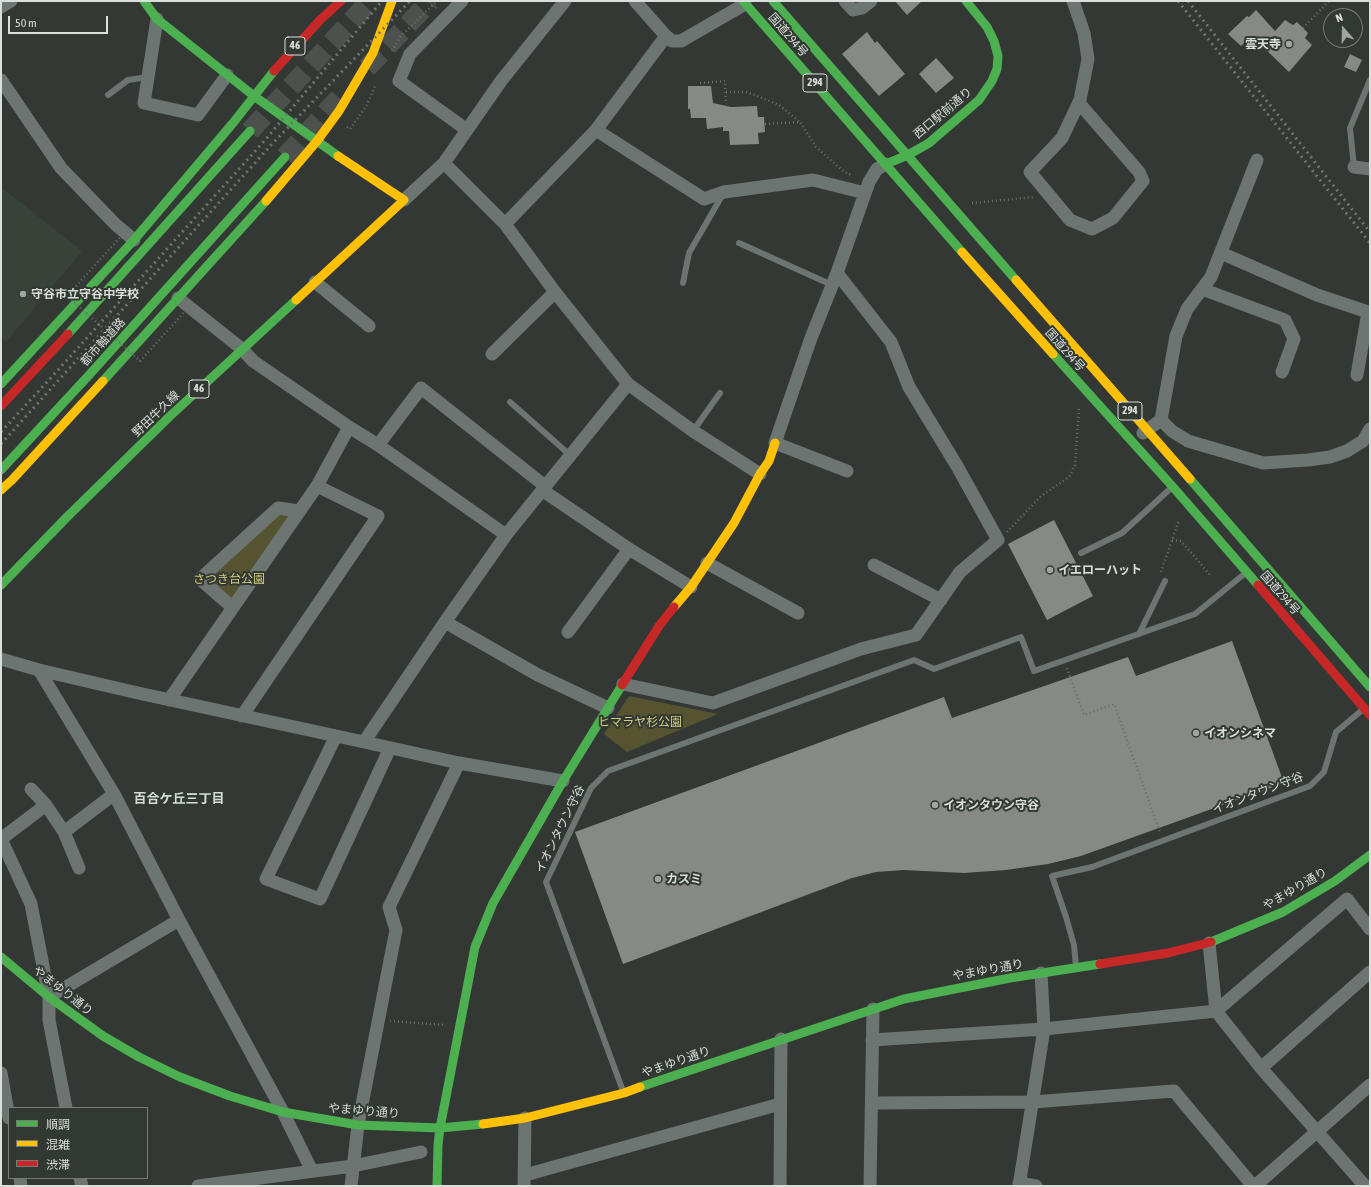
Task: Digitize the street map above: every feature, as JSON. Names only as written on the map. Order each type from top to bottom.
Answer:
[{"type":"main road","points":[[144,1],[157,19],[254,96],[344,160],[404,200]]},
{"type":"main road","name":"46","points":[[1,384],[129,236],[233,123],[295,47],[341,1]]},
{"type":"main road","points":[[1,490],[101,384],[318,141],[339,111],[373,53],[392,1]]},
{"type":"main road","name":"国道294号","points":[[773,1],[1370,687]]},
{"type":"main road","name":"西口駅前通り","points":[[886,164],[908,155],[930,143],[979,100],[992,81],[997,69],[998,56],[994,41],[987,27],[966,1]]},
{"type":"main road","name":"国道294号","points":[[744,2],[1006,303],[1173,487],[1367,712]]},
{"type":"main road","points":[[1,406],[70,333],[250,131]]},
{"type":"main road","name":"都市軸道路","points":[[1,470],[90,374],[284,157]]},
{"type":"main road","name":"野田牛久線","points":[[1,585],[67,517],[158,428],[404,200]]},
{"type":"main road","points":[[436,1186],[440,1128],[475,947],[493,903],[563,780],[659,626],[691,587],[734,524],[760,474],[769,461],[775,443]]},
{"type":"main road","name":"やまゆり通り","points":[[1,957],[49,997],[102,1036],[139,1057],[180,1077],[230,1096],[283,1112],[358,1125],[440,1128],[477,1125],[525,1118],[624,1092],[904,999],[1041,973],[1168,953],[1209,943],[1283,912],[1335,881],[1370,855]]},
{"type":"street","points":[[1,7],[11,1]]},
{"type":"street","points":[[462,1],[410,54],[399,80],[467,130]]},
{"type":"street","points":[[404,200],[444,163],[501,81],[565,1]]},
{"type":"street","points":[[635,1],[672,41],[682,41],[744,2]]},
{"type":"street","points":[[845,1],[853,10],[862,8],[870,1]]},
{"type":"street","points":[[1073,1],[1084,33],[1088,59],[1079,103],[1062,138],[1030,172],[1070,220],[1092,229],[1113,218],[1143,181],[1139,172],[1079,103]]},
{"type":"street","points":[[157,19],[144,103],[198,115],[227,75]]},
{"type":"street","points":[[505,224],[596,130],[666,36]]},
{"type":"street","points":[[1,80],[62,168],[115,224],[129,236]]},
{"type":"street","points":[[596,130],[704,199],[724,192],[813,180],[867,188]]},
{"type":"street","points":[[1131,441],[1161,420],[1176,336],[1187,309],[1211,277],[1257,160]]},
{"type":"street","points":[[444,163],[505,224],[555,292],[628,384],[694,431],[760,474]]},
{"type":"street","points":[[847,471],[775,443],[811,338],[835,279],[867,188],[877,169],[886,164]]},
{"type":"street","points":[[1354,167],[1370,169]]},
{"type":"street","points":[[1221,253],[1317,295],[1368,312],[1357,375]]},
{"type":"street","points":[[623,684],[713,703],[861,649],[916,635],[960,572],[998,540],[957,466],[909,387],[891,342],[835,279]]},
{"type":"street","points":[[315,282],[369,326]]},
{"type":"street","points":[[1202,289],[1285,320],[1294,339],[1282,372]]},
{"type":"street","points":[[492,354],[555,292]]},
{"type":"street","points":[[178,298],[242,349],[253,361],[349,427],[378,445],[506,535]]},
{"type":"street","points":[[364,742],[506,535],[628,384]]},
{"type":"street","points":[[378,445],[421,388],[544,488],[629,549],[691,587]]},
{"type":"street","points":[[1161,420],[1172,431],[1188,441],[1263,464],[1330,457],[1367,443],[1370,429]]},
{"type":"street","points":[[168,700],[317,486],[349,427]]},
{"type":"street","points":[[242,716],[378,516],[317,486]]},
{"type":"street","points":[[232,607],[200,579],[278,508],[299,511]]},
{"type":"street","points":[[568,632],[629,549]]},
{"type":"street","points":[[707,563],[798,613]]},
{"type":"street","points":[[874,564],[941,600]]},
{"type":"street","points":[[445,622],[538,675],[608,708]]},
{"type":"street","points":[[1,659],[39,670],[168,700],[459,763],[563,780]]},
{"type":"street","points":[[39,670],[114,794],[179,920],[283,1112],[312,1171]]},
{"type":"street","points":[[336,736],[266,879],[320,899],[390,748]]},
{"type":"street","points":[[351,1186],[358,1125],[396,930],[389,907],[459,763]]},
{"type":"street","points":[[32,789],[46,805],[64,832],[79,868]]},
{"type":"street","points":[[64,832],[114,794]]},
{"type":"street","points":[[46,805],[1,839],[31,904],[49,997],[49,1020],[66,1107]]},
{"type":"street","points":[[872,1040],[1044,1029],[1216,1011],[1347,899],[1370,929]]},
{"type":"street","points":[[49,997],[179,920]]},
{"type":"street","points":[[1209,943],[1216,1011],[1261,1068],[1365,1186]]},
{"type":"street","points":[[1261,1068],[1370,972]]},
{"type":"street","points":[[1036,1186],[1019,1185],[1044,1029],[1041,973]]},
{"type":"street","points":[[870,1186],[872,1009]]},
{"type":"street","points":[[780,1186],[781,1040]]},
{"type":"street","points":[[1,1073],[8,1112]]},
{"type":"street","points":[[872,1103],[1033,1102],[1174,1091],[1254,1186],[1370,1085]]},
{"type":"street","points":[[525,1118],[525,1181],[780,1104]]},
{"type":"street","points":[[198,1186],[353,1166],[421,1152]]},
{"type":"lane","points":[[108,95],[128,80],[148,76]]},
{"type":"lane","points":[[1354,167],[1350,128],[1370,80]]},
{"type":"lane","points":[[684,283],[689,253],[724,192]]},
{"type":"lane","points":[[739,243],[835,279]]},
{"type":"lane","points":[[694,431],[720,393]]},
{"type":"lane","points":[[510,402],[570,455]]},
{"type":"lane","points":[[1082,553],[1122,533],[1173,487]]},
{"type":"lane","name":"イオンタウン守谷","points":[[624,1092],[546,882],[591,788],[608,771],[914,660],[934,669],[1021,636],[1034,671],[1195,614],[1246,572]]},
{"type":"lane","points":[[1139,634],[1165,582]]},
{"type":"lane","name":"イオンタウン守谷","points":[[1076,968],[1074,945],[1052,876],[1092,867],[1310,786],[1324,772],[1336,732],[1367,712]]},
{"type":"path","points":[[391,54],[401,36],[437,1]]},
{"type":"path","points":[[1303,28],[1329,1]]},
{"type":"path","points":[[700,83],[725,81],[726,104]]},
{"type":"path","points":[[350,129],[367,105],[375,85]]},
{"type":"path","points":[[726,92],[746,92],[779,105],[800,122],[816,147],[834,164],[867,188]]},
{"type":"path","points":[[765,124],[800,122]]},
{"type":"path","points":[[972,203],[1049,195]]},
{"type":"path","points":[[129,236],[67,296],[140,360],[189,307]]},
{"type":"path","points":[[998,540],[1003,537],[1041,496],[1069,477],[1075,465],[1080,405]]},
{"type":"path","points":[[1165,582],[1160,574],[1180,516]]},
{"type":"path","points":[[1172,540],[1181,541],[1211,576]]},
{"type":"path","points":[[1071,677],[1084,715],[1114,704],[1158,827]]},
{"type":"path","points":[[378,1020],[460,1027]]},
{"type":"shaded area","name":"守谷市立守谷中学校","points":[[1,187],[82,251],[6,342],[1,337]]},
{"type":"green space","name":"さつき台公園","points":[[278,508],[299,511],[232,607],[200,579]]},
{"type":"green space","name":"ヒマラヤ杉公園","points":[[629,696],[718,714],[627,752],[604,734]]},
{"type":"building","points":[[895,1],[922,1],[907,15]]},
{"type":"building","points":[[1256,10],[1275,31],[1285,20],[1293,25],[1297,22],[1308,33],[1305,38],[1312,45],[1289,72],[1262,46],[1257,45],[1249,38],[1241,46],[1228,34],[1247,16],[1249,17]]},
{"type":"building","points":[[867,32],[875,43],[877,41],[905,74],[879,96],[842,54]]},
{"type":"building","points":[[1350,54],[1362,60],[1356,72],[1344,67]]},
{"type":"building","points":[[936,58],[954,78],[936,93],[919,74]]},
{"type":"building","points":[[688,86],[711,86],[713,103],[731,107],[757,106],[758,117],[764,117],[765,132],[758,133],[759,144],[730,145],[729,131],[723,131],[723,127],[707,129],[706,118],[691,118],[690,109],[688,109]]},
{"type":"building","name":"イエローハット","points":[[1054,520],[1093,596],[1047,620],[1008,544]]},
{"type":"building","name":"イオンタウン守谷","points":[[1232,641],[1284,783],[1081,856],[1048,864],[1006,870],[964,873],[904,870],[876,872],[852,878],[623,964],[575,832],[944,697],[952,718],[1128,657],[1136,676]]},
{"type":"tunnel","points":[[250,131],[370,1]]},
{"type":"tunnel","points":[[367,68],[430,1]]},
{"type":"tunnel","points":[[285,157],[341,96]]},
{"type":"railway","points":[[1,432],[266,139],[382,1]]},
{"type":"railway","points":[[1,444],[272,144],[410,1]]},
{"type":"railway","points":[[1178,1],[1370,243]]},
{"type":"railway","points":[[1188,1],[1370,232]]},
{"type":"traffic: fast","points":[[144,1],[157,19],[254,96],[338,156]]},
{"type":"traffic: fast","points":[[743,1],[962,252]]},
{"type":"traffic: fast","points":[[773,1],[1016,280]]},
{"type":"traffic: fast","points":[[886,164],[908,155],[929,143],[979,100],[992,81],[997,69],[998,56],[994,41],[987,27],[966,1]]},
{"type":"traffic: fast","points":[[1,384],[134,240],[233,123],[274,71]]},
{"type":"traffic: fast","points":[[68,334],[250,131]]},
{"type":"traffic: fast","points":[[1,470],[90,374],[285,157]]},
{"type":"traffic: fast","points":[[103,381],[266,201]]},
{"type":"traffic: fast","points":[[1,585],[67,517],[169,417],[296,300]]},
{"type":"traffic: fast","points":[[1053,354],[1173,487],[1258,585]]},
{"type":"traffic: fast","points":[[1190,479],[1370,687]]},
{"type":"traffic: fast","points":[[437,1186],[440,1128],[475,947],[493,903],[563,781],[622,685]]},
{"type":"traffic: fast","points":[[1211,942],[1283,912],[1335,881],[1370,855]]},
{"type":"traffic: fast","points":[[1,957],[49,997],[103,1036],[139,1057],[180,1077],[230,1096],[283,1112],[358,1125],[440,1128],[483,1124]]},
{"type":"traffic: fast","points":[[640,1087],[904,999],[1010,978],[1100,964]]},
{"type":"traffic: slow","points":[[266,201],[317,141],[339,111],[373,53],[392,1]]},
{"type":"traffic: slow","points":[[338,156],[404,200]]},
{"type":"traffic: slow","points":[[296,300],[404,200]]},
{"type":"traffic: slow","points":[[962,252],[1053,354]]},
{"type":"traffic: slow","points":[[1016,280],[1190,479]]},
{"type":"traffic: slow","points":[[1,490],[103,381]]},
{"type":"traffic: slow","points":[[674,607],[691,587],[734,523],[760,474],[769,461],[775,443]]},
{"type":"traffic: slow","points":[[483,1124],[525,1118],[624,1093],[640,1087]]},
{"type":"traffic: jam","points":[[274,71],[320,20],[341,1]]},
{"type":"traffic: jam","points":[[1,406],[68,334]]},
{"type":"traffic: jam","points":[[1258,585],[1370,715]]},
{"type":"traffic: jam","points":[[622,685],[659,626],[674,607]]},
{"type":"traffic: jam","points":[[1100,964],[1168,953],[1211,942]]},
{"type":"place","name":"雲天寺","points":[[1289,44]]},
{"type":"place","name":"守谷市立守谷中学校","points":[[23,294]]},
{"type":"place","name":"イエローハット","points":[[1050,570]]},
{"type":"place","name":"イオンシネマ","points":[[1196,733]]},
{"type":"place","name":"イオンタウン守谷","points":[[935,805]]},
{"type":"place","name":"カスミ","points":[[658,879]]},
{"type":"district","name":"百合ケ丘三丁目","points":[[179,799]]}]
